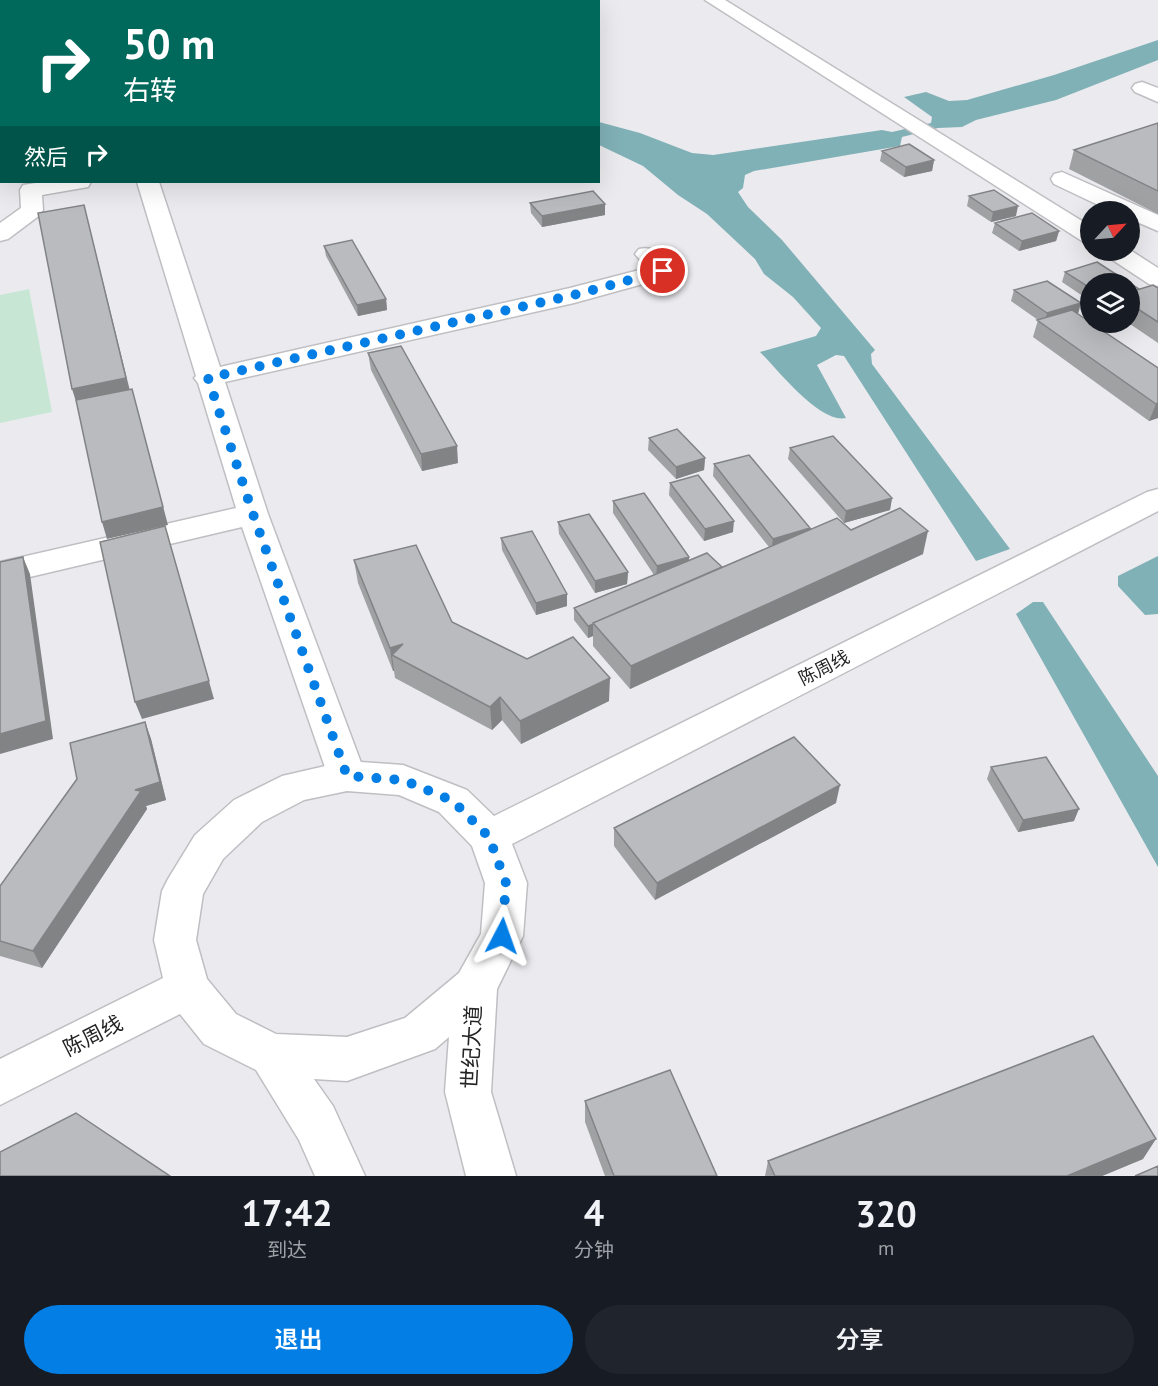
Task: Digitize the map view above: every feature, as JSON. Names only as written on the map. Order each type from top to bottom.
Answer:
[{"type":"street","points":[[713,0],[1080,230]]},
{"type":"street","points":[[1062,178],[1158,224]]},
{"type":"street","points":[[0,234],[32,210],[31,190],[74,183]]},
{"type":"street","points":[[148,183],[208,378],[253,514],[347,776]]},
{"type":"street","points":[[208,378],[574,295],[663,271],[647,254]]},
{"type":"street","points":[[1130,261],[1158,279]]},
{"type":"street","name":"陈周线","points":[[489,837],[1158,499]]},
{"type":"street","points":[[0,573],[253,514]]},
{"type":"street","points":[[347,776],[403,780],[453,801],[489,837],[506,883],[502,936],[475,987],[419,1034],[347,1059],[272,1055],[220,1029],[187,988],[175,940],[183,891],[209,847],[248,811],[296,787],[347,776]]},
{"type":"street","name":"世纪大道","points":[[475,987],[468,1092],[491,1176]]},
{"type":"street","name":"陈周线","points":[[0,1083],[187,988]]},
{"type":"street","points":[[272,1055],[316,1123],[340,1176]]},
{"type":"green space","points":[[29,289],[52,412],[0,423],[0,295]]},
{"type":"water","points":[[1158,40],[1158,60],[1056,100],[976,120],[962,127],[938,128],[902,137],[900,146],[754,171],[745,175],[743,188],[738,192],[748,207],[782,240],[875,350],[871,354],[872,364],[1010,549],[976,561],[844,356],[836,355],[817,365],[846,418],[836,418],[824,413],[800,394],[760,352],[816,336],[821,328],[793,297],[764,274],[755,259],[707,214],[678,195],[643,166],[600,145],[600,122],[640,133],[692,153],[713,155],[882,130],[892,132],[931,123],[932,117],[904,97],[926,92],[949,101],[967,100],[1054,75]]},
{"type":"water","points":[[1158,556],[1158,614],[1145,615],[1118,586],[1118,576]]},
{"type":"water","points":[[1033,602],[1043,602],[1158,776],[1158,867],[1016,614]]},
{"type":"building","points":[[1158,123],[1158,191],[1074,150]]},
{"type":"building","points":[[909,144],[934,160],[906,167],[882,151]]},
{"type":"building","points":[[994,190],[1018,206],[993,212],[969,196]]},
{"type":"building","points":[[593,191],[605,204],[542,216],[530,203]]},
{"type":"building","points":[[84,205],[126,378],[72,389],[38,213]]},
{"type":"building","points":[[1032,213],[1059,231],[1022,241],[995,223]]},
{"type":"building","points":[[352,240],[386,299],[357,305],[324,246]]},
{"type":"building","points":[[1097,262],[1114,273],[1080,273],[1080,282],[1065,272]]},
{"type":"building","points":[[1047,281],[1080,303],[1047,313],[1014,290]]},
{"type":"building","points":[[1153,285],[1158,288],[1158,322],[1140,310],[1140,289]]},
{"type":"building","points":[[1072,310],[1080,315],[1080,333],[1106,333],[1158,368],[1158,403],[1156,404],[1037,320]]},
{"type":"building","points":[[401,346],[457,446],[421,454],[368,353]]},
{"type":"building","points":[[132,389],[163,507],[102,522],[76,400]]},
{"type":"building","points":[[677,429],[705,458],[676,467],[649,438]]},
{"type":"building","points":[[833,436],[892,498],[846,511],[790,448]]},
{"type":"building","points":[[749,455],[810,528],[773,539],[714,464]]},
{"type":"building","points":[[698,475],[734,521],[705,529],[670,483]]},
{"type":"building","points":[[644,493],[689,557],[657,566],[613,501]]},
{"type":"building","points":[[900,508],[928,531],[631,666],[593,623],[837,518],[851,530]]},
{"type":"building","points":[[589,514],[628,572],[595,581],[558,522]]},
{"type":"building","points":[[165,526],[209,681],[135,702],[100,542]]},
{"type":"building","points":[[532,531],[567,594],[536,603],[501,538]]},
{"type":"building","points":[[416,545],[452,622],[527,659],[573,637],[610,678],[520,721],[500,697],[490,707],[392,655],[403,644],[390,648],[354,560]]},
{"type":"building","points":[[707,553],[722,567],[594,624],[588,626],[574,608]]},
{"type":"building","points":[[23,557],[46,721],[0,734],[0,562]]},
{"type":"building","points":[[145,722],[160,782],[135,790],[141,791],[33,951],[0,941],[0,886],[77,779],[70,743]]},
{"type":"building","points":[[794,737],[840,785],[657,883],[614,828]]},
{"type":"building","points":[[1046,757],[1079,809],[1023,820],[991,767]]},
{"type":"building","points":[[1093,1036],[1156,1139],[1067,1176],[775,1176],[768,1161]]},
{"type":"building","points":[[670,1070],[717,1176],[614,1176],[585,1101]]},
{"type":"building","points":[[76,1113],[170,1176],[0,1176],[0,1152]]},
{"type":"building","points":[[1158,1166],[1158,1176],[1135,1176]]},
{"type":"route","points":[[502,936],[506,883],[489,837],[453,801],[403,780],[347,776],[253,514],[208,378],[574,295],[663,271]]}]
